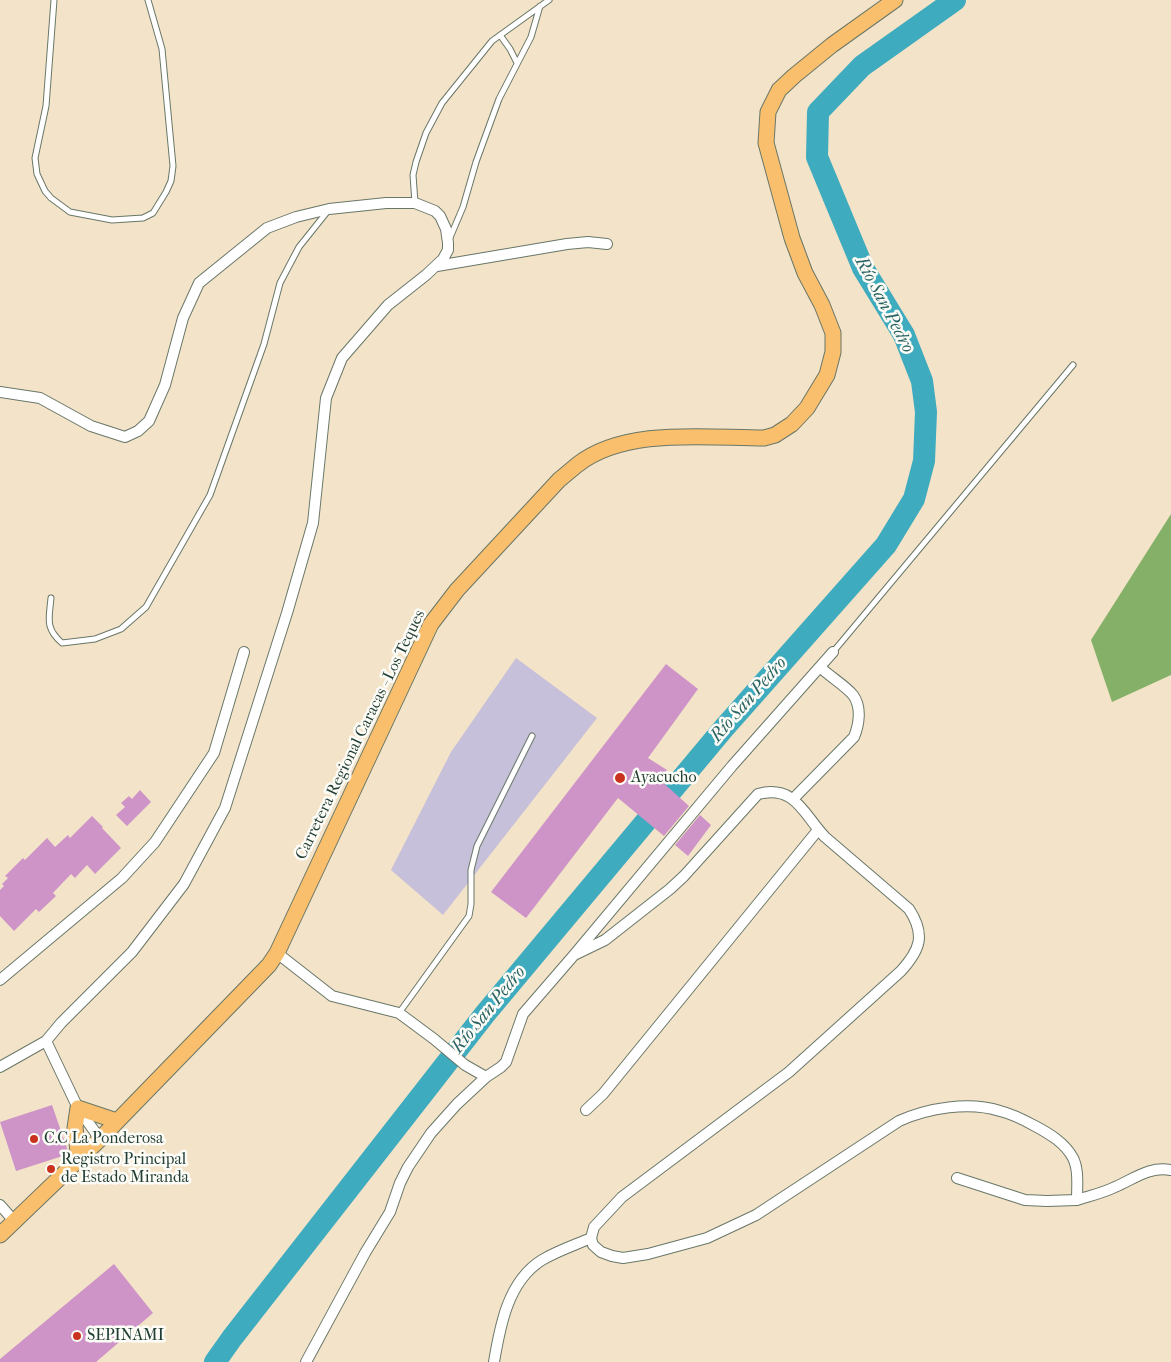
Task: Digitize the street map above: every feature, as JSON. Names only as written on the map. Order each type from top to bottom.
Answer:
[{"type":"main road","name":"Carretera Regional Caracas - Los Teques","points":[[0,1235],[100,1139],[269,965],[277,953],[432,624],[457,590],[559,480],[578,464],[605,450],[640,440],[674,437],[764,438],[775,435],[792,424],[807,408],[827,375],[833,352],[833,333],[822,305],[805,273],[792,238],[766,143],[768,112],[779,90],[794,76],[832,45],[895,0]]},
{"type":"main road","points":[[79,1159],[76,1128],[78,1108],[117,1121]]},
{"type":"street","points":[[0,392],[40,398],[91,426],[125,436],[138,431],[149,421],[165,385],[183,318],[199,283],[267,228],[296,217],[329,209],[386,203],[415,203],[435,211],[440,216],[446,229],[448,250],[437,266],[388,304],[342,358],[326,398],[313,523],[284,622],[224,808],[184,884],[132,952],[61,1023],[46,1041],[0,1066]]},
{"type":"street","points":[[437,266],[567,244],[588,242],[607,244]]},
{"type":"street","points":[[0,980],[122,878],[155,842],[214,753],[244,652]]},
{"type":"street","points":[[306,1362],[365,1253],[390,1212],[408,1167],[431,1132],[457,1104],[486,1077],[506,1062],[523,1014],[732,766],[833,652]]},
{"type":"street","points":[[793,799],[854,737],[858,728],[859,713],[854,696],[820,668]]},
{"type":"street","points":[[574,955],[604,940],[670,888],[684,876],[758,794],[769,791],[779,792],[793,799],[804,809],[818,830],[910,909],[917,920],[920,932],[918,947],[912,959],[901,971],[789,1072],[622,1197],[594,1227],[591,1238],[593,1245],[601,1252],[623,1258],[632,1257],[674,1248],[707,1238],[756,1215],[899,1121],[912,1115],[962,1106],[1000,1110],[1020,1118],[1058,1140],[1073,1159],[1077,1173],[1077,1200]]},
{"type":"street","points":[[586,1110],[603,1094],[818,830]]},
{"type":"street","points":[[277,953],[332,996],[399,1013],[465,1065],[486,1077]]},
{"type":"street","points":[[46,1041],[78,1108],[100,1139]]},
{"type":"street","points":[[957,1178],[1025,1200],[1077,1200],[1115,1188],[1146,1171],[1164,1168],[1171,1170]]},
{"type":"street","points":[[0,1205],[14,1222]]},
{"type":"street","points":[[494,1362],[506,1315],[515,1288],[522,1277],[543,1260],[591,1238]]},
{"type":"lane","points":[[54,0],[44,124],[35,158],[37,174],[45,191],[51,198],[70,212],[112,220],[143,218],[153,213],[171,181],[173,166],[162,50],[155,31],[148,0]]},
{"type":"lane","points":[[415,203],[414,175],[416,162],[426,133],[442,103],[492,41],[549,0]]},
{"type":"lane","points":[[448,243],[463,207],[476,162],[499,99],[531,37],[540,6]]},
{"type":"lane","points":[[500,35],[510,48],[517,63]]},
{"type":"lane","points":[[51,598],[49,627],[54,636],[62,643],[95,639],[121,629],[146,607],[210,495],[264,344],[280,283],[299,247],[329,209]]},
{"type":"lane","points":[[833,652],[1073,365]]},
{"type":"lane","points":[[399,1013],[469,916],[471,870],[477,846],[532,736]]},
{"type":"shaded area","points":[[516,658],[597,718],[443,915],[391,870],[451,752]]},
{"type":"green space","points":[[1171,514],[1171,675],[1112,702],[1091,640]]},
{"type":"building","points":[[666,664],[698,689],[648,758],[667,770],[659,779],[689,806],[664,836],[618,798],[526,918],[491,892]]},
{"type":"building","points":[[140,790],[151,802],[127,826],[116,815],[125,807],[121,803],[129,796],[132,799]]},
{"type":"building","points":[[700,815],[711,825],[688,856],[675,845]]},
{"type":"building","points":[[92,816],[121,848],[95,874],[87,865],[75,878],[71,874],[53,893],[56,896],[39,912],[36,909],[14,931],[0,916],[0,890],[4,886],[2,884],[8,878],[5,876],[23,858],[25,860],[47,838],[55,847],[68,835],[70,838]]},
{"type":"building","name":"C.C La Ponderosa","points":[[52,1105],[69,1154],[16,1171],[0,1122]]},
{"type":"building","name":"SEPINAMI","points":[[114,1264],[153,1313],[96,1362],[0,1362],[0,1359]]},
{"type":"waterway","name":"Río San Pedro","points":[[215,1362],[485,1014],[724,728],[886,545],[914,499],[924,461],[926,412],[922,381],[904,335],[863,268],[817,157],[818,112],[862,66],[955,0]]},
{"type":"place","name":"Ayacucho","points":[[620,778]]},
{"type":"place","name":"C.C La Ponderosa","points":[[34,1139]]},
{"type":"place","name":"Registro Principal de Estado Miranda","points":[[51,1169]]},
{"type":"place","name":"SEPINAMI","points":[[77,1336]]}]
